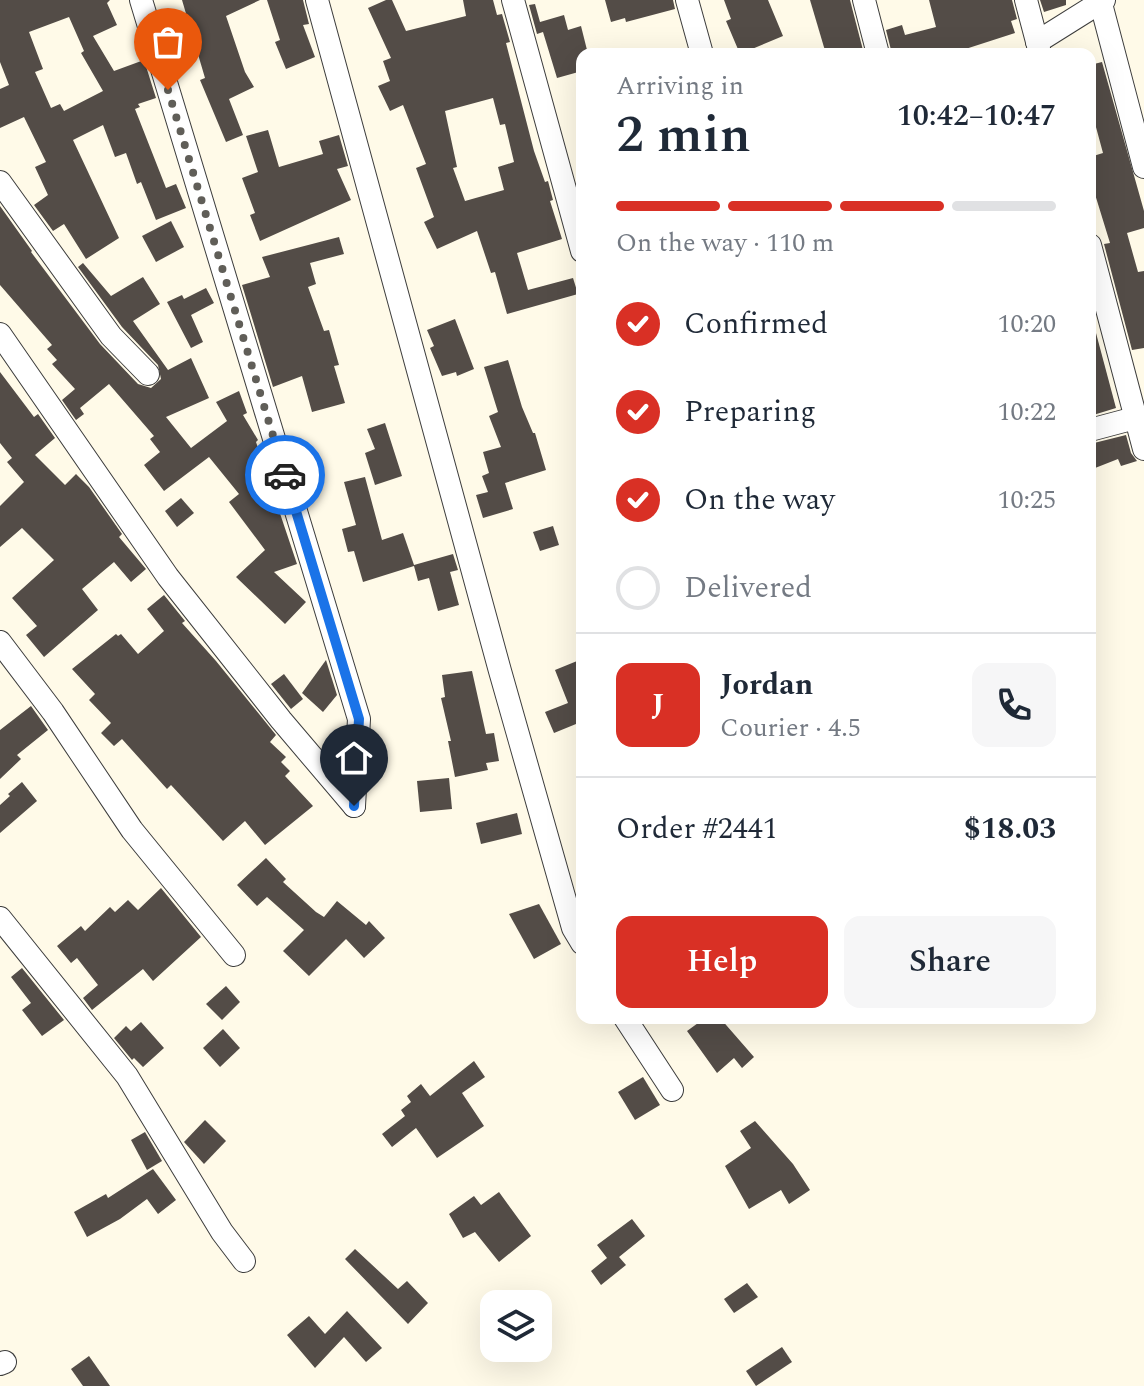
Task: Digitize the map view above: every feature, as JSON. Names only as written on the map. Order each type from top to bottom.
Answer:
[{"type":"street","points":[[0,334],[168,577],[281,720],[354,806],[359,719],[141,0]]},
{"type":"street","points":[[317,0],[509,701],[576,933]]},
{"type":"street","points":[[513,0],[576,229]]},
{"type":"street","points":[[687,0],[700,48]]},
{"type":"street","points":[[864,0],[876,48]]},
{"type":"street","points":[[1026,0],[1039,48],[1102,0],[1144,167]]},
{"type":"street","points":[[0,182],[111,336],[148,374]]},
{"type":"street","points":[[1096,268],[1143,446]]},
{"type":"street","points":[[1096,428],[1135,418]]},
{"type":"street","points":[[0,642],[53,712],[132,830],[234,955]]},
{"type":"street","points":[[0,918],[127,1076],[222,1232],[244,1261]]},
{"type":"street","points":[[629,1024],[672,1090]]},
{"type":"building","points":[[0,0],[110,0],[107,3],[117,25],[93,36],[114,71],[144,60],[156,98],[138,104],[140,107],[135,109],[166,188],[176,184],[186,208],[156,220],[141,182],[137,184],[126,153],[115,157],[103,125],[73,140],[119,238],[86,259],[64,224],[53,231],[34,205],[48,195],[35,167],[46,162],[24,117],[0,128],[0,89],[9,85],[0,62]],"holes":[[[69,17],[84,51],[81,53],[103,91],[64,111],[60,104],[51,108],[35,72],[43,69],[29,32]]]},
{"type":"building","points":[[182,0],[260,0],[226,16],[245,72],[254,87],[229,99],[243,135],[226,142],[200,80],[205,78]]},
{"type":"building","points":[[267,0],[303,0],[309,24],[303,25],[315,57],[286,69],[275,42],[280,40]]},
{"type":"building","points":[[392,0],[406,31],[466,16],[463,0],[493,0],[497,15],[502,14],[510,42],[506,43],[534,151],[545,182],[548,181],[553,200],[550,201],[562,239],[517,253],[528,290],[573,278],[576,295],[507,314],[495,272],[491,273],[477,231],[437,249],[424,222],[434,217],[416,168],[426,164],[403,105],[390,111],[378,86],[390,81],[383,61],[391,58],[368,8]],"holes":[[[493,98],[500,125],[505,124],[514,162],[498,167],[504,190],[465,201],[453,168],[457,167],[445,111]]]},
{"type":"building","points":[[605,0],[673,0],[675,9],[626,22],[625,18],[611,22]]},
{"type":"building","points":[[724,0],[768,0],[783,36],[754,48],[737,48],[726,21],[731,19]]},
{"type":"building","points":[[810,0],[850,0],[862,48],[824,48]]},
{"type":"building","points":[[929,0],[1012,0],[1017,19],[1011,21],[1015,33],[969,48],[890,48],[886,30],[902,25],[905,35],[936,27]]},
{"type":"building","points":[[1040,0],[1066,0],[1066,5],[1044,12]]},
{"type":"building","points":[[535,4],[540,22],[564,15],[568,30],[581,26],[586,48],[576,48],[576,73],[557,78],[543,32],[537,34],[529,5]]},
{"type":"building","points":[[1102,62],[1144,211],[1144,228],[1127,233],[1138,272],[1144,271],[1144,348],[1132,350],[1104,244],[1110,243],[1096,198],[1096,155],[1103,153],[1096,127],[1096,64]]},
{"type":"building","points":[[268,130],[279,167],[323,154],[319,141],[339,135],[348,166],[337,169],[351,200],[260,241],[250,215],[255,213],[242,178],[258,172],[246,136]]},
{"type":"building","points":[[0,206],[100,344],[138,384],[151,388],[161,379],[158,365],[122,327],[78,267],[83,263],[111,296],[143,277],[160,304],[133,321],[168,370],[191,358],[209,398],[166,417],[191,448],[227,421],[216,402],[239,391],[247,413],[243,415],[258,440],[256,442],[297,564],[274,572],[306,602],[285,624],[236,577],[265,550],[229,502],[239,494],[209,457],[164,491],[144,465],[160,452],[150,439],[154,436],[109,384],[80,408],[84,414],[76,420],[62,400],[75,389],[52,364],[57,360],[47,349],[52,345],[0,285]]},
{"type":"building","points":[[171,221],[184,247],[156,262],[142,236]]},
{"type":"building","points":[[339,237],[344,254],[310,263],[316,284],[308,287],[324,331],[329,330],[339,365],[334,366],[345,403],[312,412],[302,376],[273,387],[242,285],[270,277],[262,257]]},
{"type":"building","points":[[206,288],[214,303],[191,315],[203,342],[191,348],[167,302],[182,295],[184,299]]},
{"type":"building","points":[[455,319],[474,369],[457,376],[456,372],[442,376],[430,348],[434,346],[427,330]]},
{"type":"building","points":[[1096,333],[1116,408],[1096,414]]},
{"type":"building","points":[[508,360],[546,470],[505,483],[513,509],[483,518],[476,495],[488,492],[482,476],[489,473],[483,452],[501,447],[489,416],[498,412],[484,367]]},
{"type":"building","points":[[0,372],[34,417],[38,414],[55,438],[35,455],[65,485],[76,474],[89,487],[122,534],[119,537],[146,569],[131,582],[114,562],[82,589],[98,610],[44,657],[26,635],[37,626],[12,598],[54,560],[22,528],[0,547],[0,506],[24,482],[7,462],[12,458],[0,443]]},
{"type":"building","points":[[385,423],[402,476],[375,485],[365,453],[375,449],[367,429]]},
{"type":"building","points":[[1126,435],[1131,453],[1137,461],[1121,466],[1118,459],[1096,468],[1096,442]]},
{"type":"building","points":[[365,477],[382,540],[403,533],[414,565],[453,554],[458,570],[450,572],[459,605],[438,611],[429,578],[418,581],[414,566],[363,582],[354,551],[348,552],[342,529],[356,525],[344,482]]},
{"type":"building","points":[[181,498],[194,513],[177,527],[165,511]]},
{"type":"building","points":[[553,526],[559,545],[540,551],[533,532]]},
{"type":"building","points":[[164,595],[185,621],[182,623],[276,735],[270,742],[286,757],[281,762],[290,771],[285,776],[313,806],[265,845],[245,821],[223,841],[171,785],[167,789],[122,739],[114,746],[101,733],[111,723],[89,700],[95,694],[72,669],[116,634],[121,634],[138,654],[164,631],[147,609]]},
{"type":"building","points":[[326,660],[337,695],[323,712],[302,693]]},
{"type":"building","points":[[576,661],[576,724],[554,733],[545,712],[568,703],[555,670]]},
{"type":"building","points":[[472,671],[486,734],[494,733],[499,761],[486,763],[488,770],[455,777],[441,698],[445,697],[442,675]]},
{"type":"building","points":[[284,674],[303,699],[291,709],[271,684]]},
{"type":"building","points":[[31,706],[48,730],[17,755],[21,759],[0,779],[0,730]]},
{"type":"building","points":[[449,778],[452,809],[420,812],[417,781]]},
{"type":"building","points":[[22,782],[37,801],[0,833],[0,805]]},
{"type":"building","points":[[517,813],[522,834],[481,844],[476,823]]},
{"type":"building","points":[[266,858],[286,879],[283,882],[316,912],[324,917],[337,901],[366,925],[369,921],[385,938],[364,958],[346,939],[309,976],[283,951],[304,930],[267,897],[257,906],[237,885]]},
{"type":"building","points":[[161,888],[201,937],[153,981],[143,969],[92,1010],[83,998],[98,985],[77,958],[71,963],[57,946],[81,926],[85,931],[110,907],[115,912],[128,900],[138,910]]},
{"type":"building","points":[[539,904],[561,944],[534,959],[509,914]]},
{"type":"building","points":[[22,968],[64,1020],[42,1036],[22,1010],[31,1003],[11,977]]},
{"type":"building","points":[[226,986],[240,1002],[222,1020],[206,1004]]},
{"type":"building","points":[[141,1022],[164,1048],[143,1067],[134,1058],[132,1060],[114,1038],[126,1026],[131,1031]]},
{"type":"building","points":[[697,1024],[725,1024],[754,1057],[742,1068],[734,1058],[717,1073],[687,1031]]},
{"type":"building","points":[[223,1029],[240,1048],[220,1067],[203,1048]]},
{"type":"building","points":[[474,1061],[485,1077],[462,1093],[484,1126],[437,1158],[416,1128],[392,1147],[382,1134],[405,1116],[401,1110],[411,1102],[407,1096],[421,1084],[430,1096]]},
{"type":"building","points":[[643,1077],[660,1105],[635,1120],[618,1092]]},
{"type":"building","points":[[205,1120],[226,1141],[204,1164],[184,1142]]},
{"type":"building","points":[[755,1121],[793,1164],[810,1190],[789,1204],[781,1190],[749,1209],[725,1166],[751,1148],[740,1131]]},
{"type":"building","points":[[145,1132],[162,1161],[147,1170],[131,1140]]},
{"type":"building","points":[[153,1169],[176,1200],[158,1214],[147,1199],[120,1219],[87,1237],[74,1212],[106,1194],[108,1198]]},
{"type":"building","points":[[499,1192],[531,1236],[499,1262],[475,1232],[463,1238],[449,1214],[474,1196],[481,1205]]},
{"type":"building","points":[[632,1219],[645,1236],[619,1257],[626,1265],[601,1285],[591,1271],[607,1258],[597,1245]]},
{"type":"building","points":[[355,1249],[398,1289],[407,1281],[428,1303],[408,1324],[345,1259]]},
{"type":"building","points":[[747,1283],[758,1297],[734,1313],[724,1299]]},
{"type":"building","points":[[347,1311],[382,1348],[366,1362],[344,1337],[315,1368],[287,1335],[309,1316],[325,1334]]},
{"type":"building","points":[[782,1347],[792,1362],[756,1386],[746,1371]]},
{"type":"building","points":[[89,1356],[110,1386],[83,1386],[71,1369]]},
{"type":"way so far","points":[[168,90],[285,475]]},
{"type":"route","points":[[285,475],[359,719],[354,806]]}]
